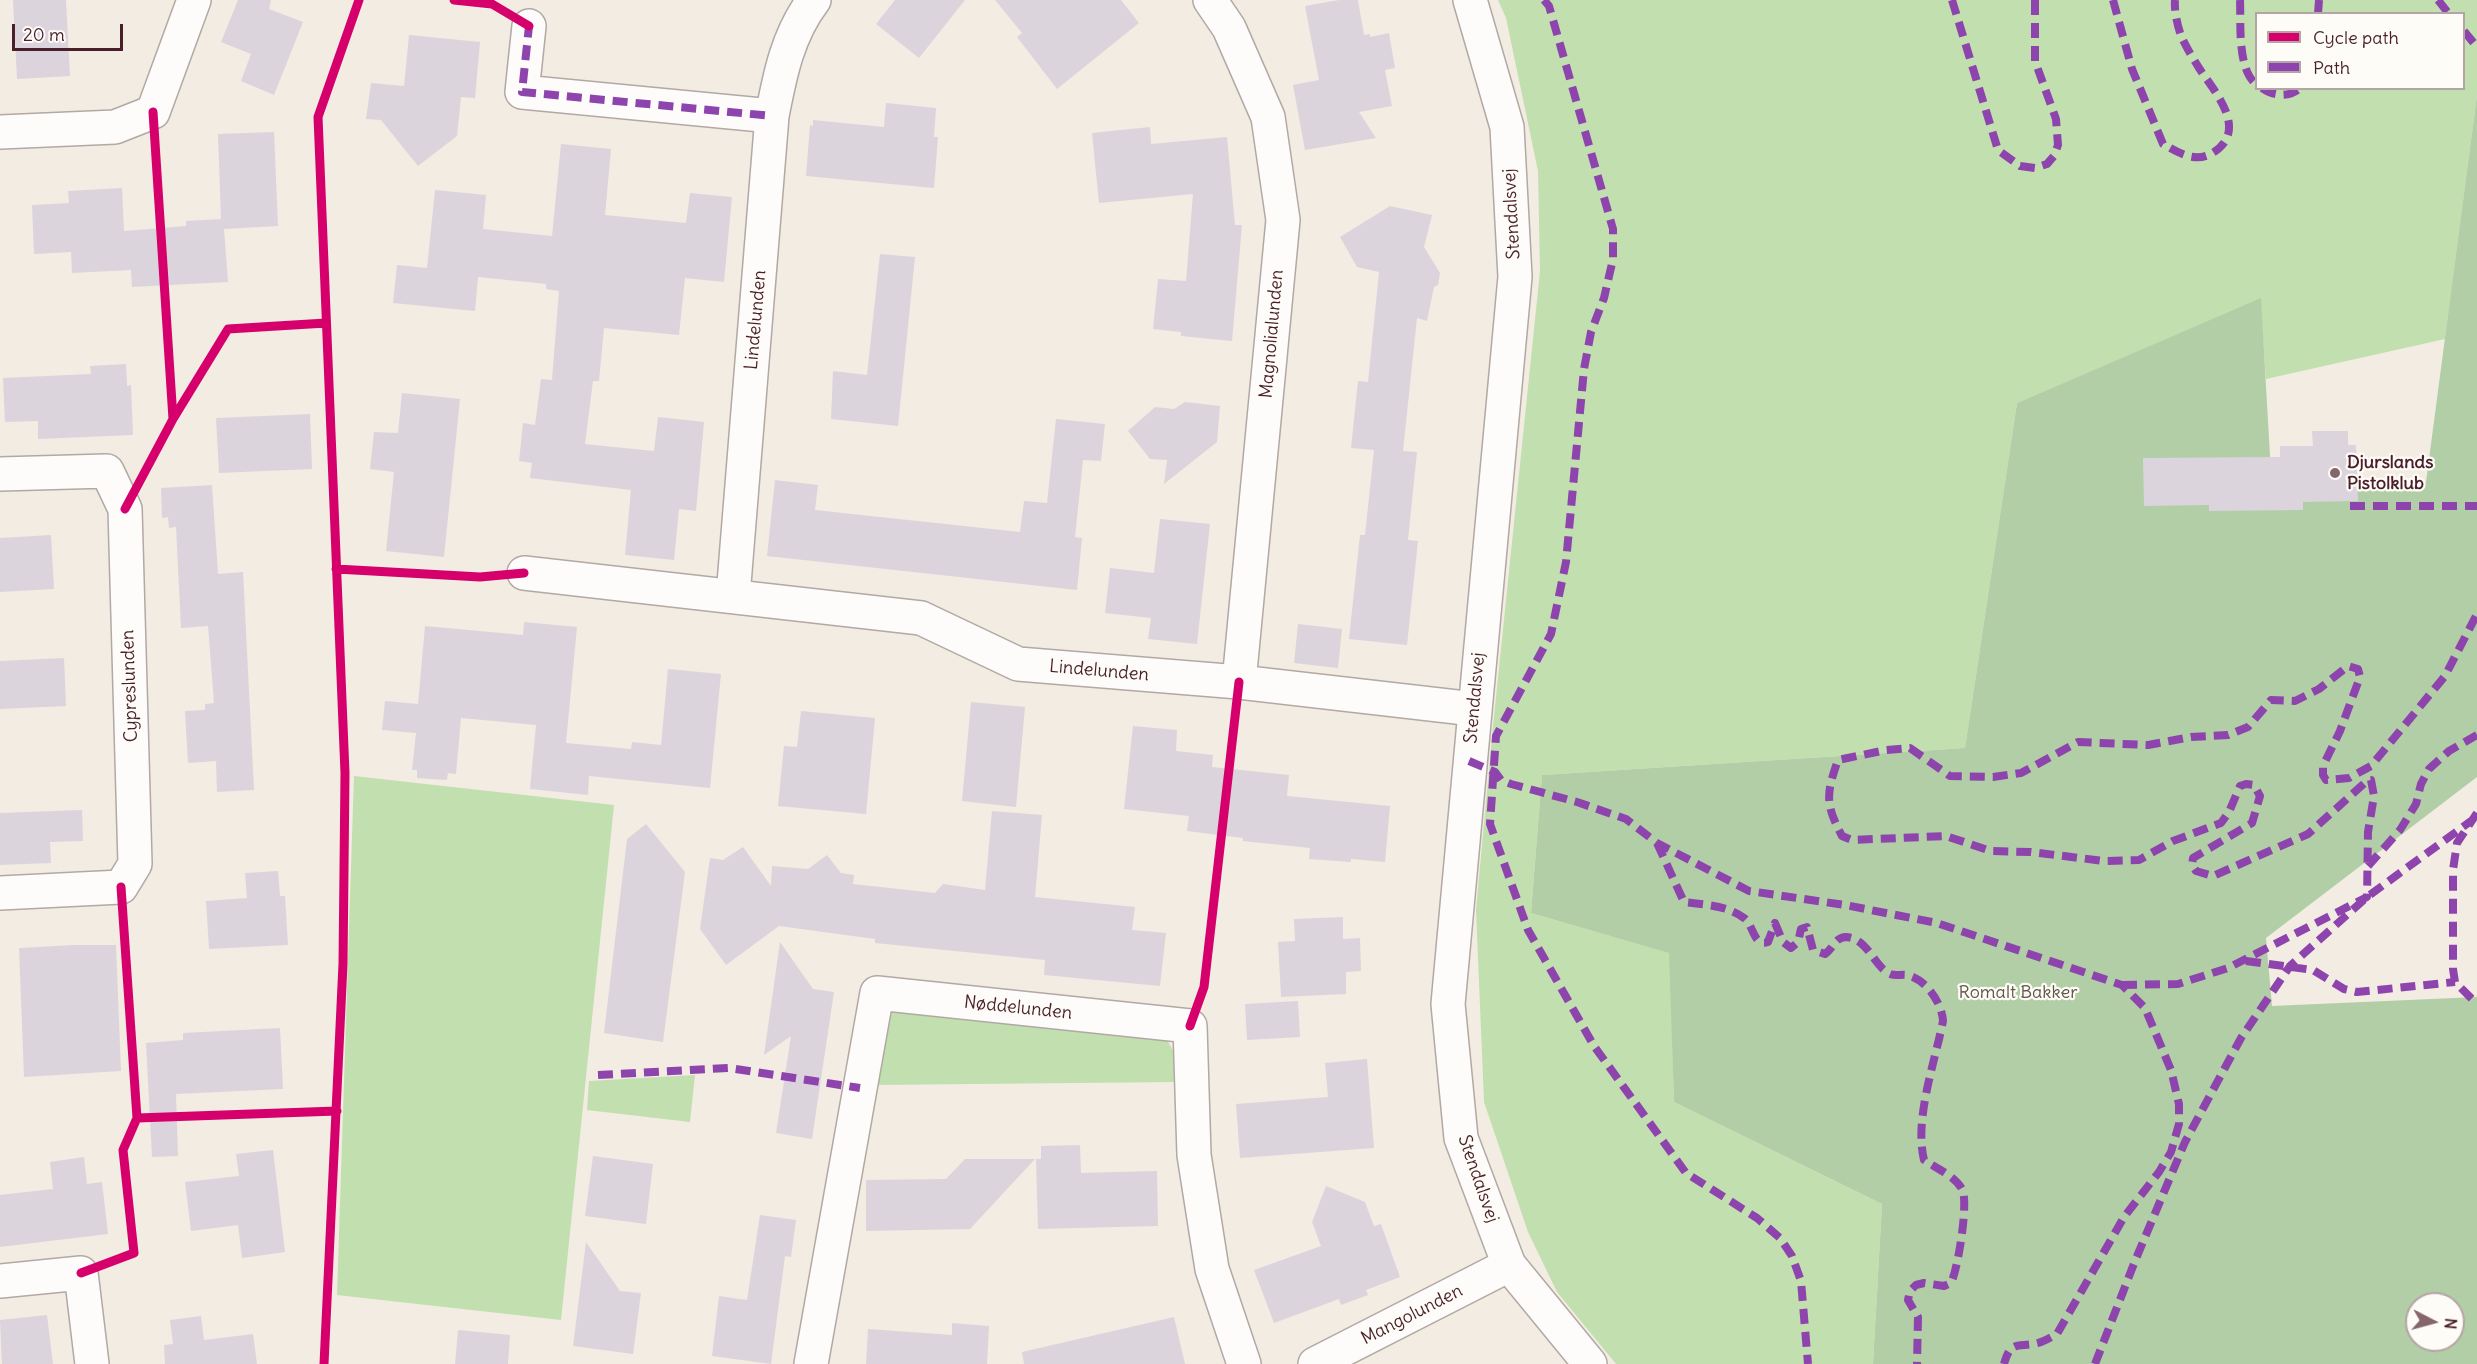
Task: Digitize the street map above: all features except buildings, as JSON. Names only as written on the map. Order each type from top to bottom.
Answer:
[{"type":"street","points":[[0,132],[116,127],[153,112],[194,0]]},
{"type":"street","name":"Lindelunden","points":[[734,596],[772,116],[782,63],[800,18],[814,0]]},
{"type":"street","name":"Magnolialunden","points":[[1210,0],[1230,28],[1268,117],[1283,220],[1239,682]]},
{"type":"street","name":"Stendalsvej","points":[[1470,0],[1507,127],[1515,277],[1448,1004],[1461,1138],[1509,1265],[1590,1364]]},
{"type":"street","points":[[529,26],[522,92],[772,116]]},
{"type":"street","name":"Cypreslunden","points":[[0,474],[107,471],[125,509],[135,864],[120,887],[0,893]]},
{"type":"street","name":"Lindelunden","points":[[524,573],[921,618],[1018,664],[1239,682],[1474,709]]},
{"type":"street","name":"Nøddelunden","points":[[811,1364],[877,993],[1190,1026],[1194,1155],[1212,1269],[1244,1364]]},
{"type":"street","name":"Mangolunden","points":[[1315,1364],[1509,1265]]},
{"type":"street","points":[[0,1281],[81,1273],[92,1364]]},
{"type":"green space","points":[[1498,0],[2477,0],[2477,95],[2445,339],[2266,379],[2260,299],[2017,403],[1965,748],[1542,775],[1531,913],[1670,953],[1674,1102],[1882,1204],[1873,1364],[1616,1364],[1557,1292],[1528,1232],[1484,1102],[1476,910],[1540,271],[1538,171],[1506,18]]},
{"type":"green space","name":"Romalt Bakker","points":[[2477,95],[2477,777],[2266,938],[2272,1006],[2477,997],[2477,1364],[1873,1364],[1882,1204],[1674,1102],[1669,953],[1531,913],[1542,775],[1965,748],[2017,403],[2261,298],[2271,474],[2426,482]]},
{"type":"green space","points":[[354,776],[614,805],[561,1320],[337,1295]]},
{"type":"green space","points":[[897,1008],[1167,1040],[1174,1052],[1176,1082],[872,1085],[885,1020]]},
{"type":"green space","points":[[695,1075],[690,1122],[587,1110],[589,1081]]},
{"type":"marked path","points":[[1544,0],[1549,6],[1613,229],[1613,259],[1604,298],[1591,332],[1584,369],[1566,562],[1551,634],[1496,736],[1490,824],[1528,930],[1594,1046],[1686,1173],[1757,1218],[1780,1238],[1792,1256],[1801,1281],[1808,1364]]},
{"type":"marked path","points":[[1952,0],[1998,150],[2020,166],[2035,168],[2047,164],[2054,156],[2058,145],[2056,119],[2035,61],[2035,0]]},
{"type":"marked path","points":[[2113,0],[2132,69],[2163,144],[2188,156],[2201,157],[2214,152],[2224,143],[2229,132],[2229,121],[2220,99],[2183,40],[2177,20],[2175,0]]},
{"type":"marked path","points":[[2240,0],[2243,57],[2250,77],[2255,83]]},
{"type":"marked path","points":[[2318,12],[2319,0]]},
{"type":"marked path","points":[[2438,0],[2447,12]]},
{"type":"marked path","points":[[526,24],[529,26],[522,92],[772,116]]},
{"type":"marked path","points":[[2465,32],[2477,47]]},
{"type":"marked path","points":[[2266,90],[2281,95],[2297,90]]},
{"type":"marked path","points":[[2350,506],[2477,506]]},
{"type":"marked path","points":[[2122,985],[2178,984],[2228,968],[2367,897],[2368,832],[2374,796],[2371,780],[2368,780],[2308,834],[2213,876],[2196,871],[2192,865],[2193,858],[2252,823],[2260,796],[2254,785],[2240,786],[2229,812],[2221,823],[2173,841],[2139,860],[2104,861],[2031,852],[1991,851],[1946,836],[1852,840],[1842,836],[1830,807],[1831,782],[1838,760],[1886,750],[1910,748],[1950,776],[1993,777],[2021,773],[2078,742],[2148,745],[2191,737],[2228,735],[2248,727],[2271,700],[2295,701],[2319,689],[2348,666],[2358,669],[2360,677],[2340,731],[2323,766],[2323,775],[2326,780],[2349,778],[2371,766],[2445,676],[2477,614]]},
{"type":"marked path","points":[[2368,866],[2400,830],[2416,804],[2421,784],[2429,769],[2449,751],[2477,735]]},
{"type":"marked path","points":[[1469,761],[1495,772],[1501,780],[1511,784],[1577,802],[1626,819],[1657,843],[1749,891],[1845,905],[1937,923],[2122,985],[2145,1008],[2171,1070],[2179,1104],[2179,1124],[2171,1152],[2159,1172],[2124,1217],[2057,1334],[2038,1343],[2016,1346],[2009,1351],[2004,1364]]},
{"type":"marked path","points":[[2477,813],[2457,843],[2453,870],[2455,982],[2477,1004]]},
{"type":"marked path","points":[[2095,1364],[2185,1142],[2241,1038],[2290,966],[2367,897],[2471,821]]},
{"type":"marked path","points":[[1657,843],[1684,902],[1730,910],[1744,918],[1756,938],[1763,943],[1768,942],[1775,923],[1783,942],[1791,948],[1798,942],[1801,929],[1807,927],[1813,950],[1825,954],[1839,939],[1853,938],[1865,946],[1888,973],[1907,975],[1920,981],[1932,993],[1940,1007],[1943,1021],[1927,1090],[1922,1144],[1924,1160],[1959,1184],[1964,1196],[1964,1207],[1959,1250],[1951,1283],[1944,1286],[1924,1283],[1916,1285],[1910,1291],[1908,1300],[1918,1317],[1917,1364]]},
{"type":"marked path","points":[[2246,961],[2313,970],[2344,989],[2357,992],[2455,982]]},
{"type":"marked path","points":[[598,1075],[729,1068],[860,1088]]},
{"type":"cycle path","points":[[324,1364],[343,964],[345,773],[318,117],[359,0]]},
{"type":"cycle path","points":[[454,0],[492,4],[529,26]]},
{"type":"cycle path","points":[[153,112],[173,419]]},
{"type":"cycle path","points":[[125,509],[173,419],[228,329],[326,323]]},
{"type":"cycle path","points":[[336,569],[480,577],[524,573]]},
{"type":"cycle path","points":[[1190,1026],[1204,987],[1239,682]]},
{"type":"cycle path","points":[[121,887],[137,1118]]},
{"type":"cycle path","points":[[81,1273],[134,1253],[123,1150],[137,1118],[337,1111]]},
{"type":"place","name":"Djurslands Pistolklub","points":[[2335,473]]}]
